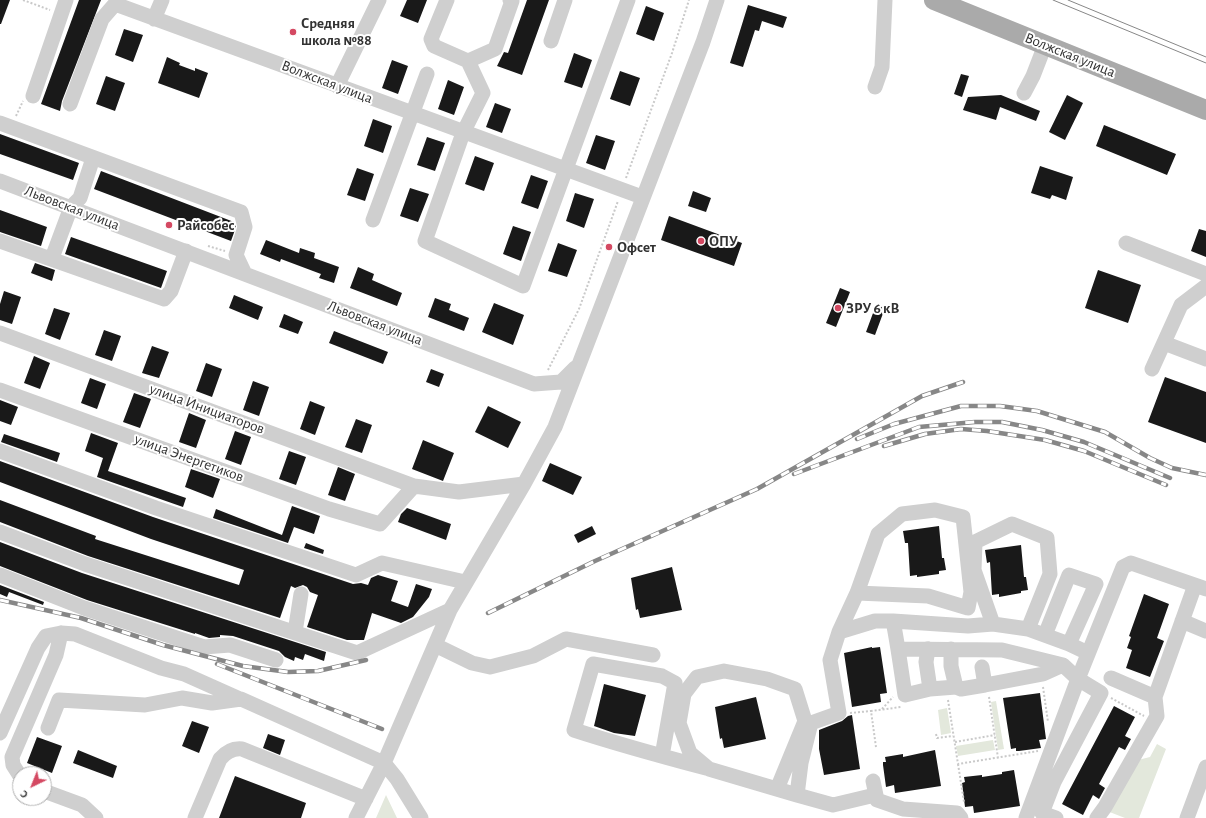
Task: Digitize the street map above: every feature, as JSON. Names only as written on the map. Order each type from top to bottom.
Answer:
[{"type":"main road","name":"Волжская улица","points":[[934,0],[1204,111]]},
{"type":"street","points":[[154,19],[162,0]]},
{"type":"street","points":[[337,86],[379,0]]},
{"type":"street","points":[[447,0],[431,39],[432,42],[434,46],[468,61],[483,93],[463,133],[425,241],[523,286],[628,0]]},
{"type":"street","points":[[468,61],[495,49],[512,1],[510,0]]},
{"type":"street","points":[[551,41],[565,0]]},
{"type":"street","name":"Львовская улица","points":[[0,181],[534,384],[561,382],[577,366],[703,42],[717,0]]},
{"type":"street","points":[[875,87],[882,67],[885,0]]},
{"type":"street","name":"Волжская улица","points":[[70,104],[102,19],[115,4],[642,198]]},
{"type":"street","points":[[33,96],[63,7]]},
{"type":"street","points":[[1024,93],[1033,76],[1045,45]]},
{"type":"street","points":[[373,220],[428,74]]},
{"type":"street","points":[[6,125],[241,212],[245,227],[236,255],[245,274]]},
{"type":"street","points":[[52,258],[71,207],[80,198],[93,158]]},
{"type":"street","points":[[0,240],[164,299],[171,291],[186,251]]},
{"type":"street","points":[[1126,243],[1206,274]]},
{"type":"street","points":[[1152,369],[1181,305],[1206,286]]},
{"type":"street","name":"улица Инициаторов","points":[[0,333],[414,486],[459,492],[524,484]]},
{"type":"street","points":[[1164,343],[1206,359]]},
{"type":"street","points":[[356,818],[384,763],[450,610],[465,582],[524,484],[555,427],[577,366]]},
{"type":"street","name":"улица Энергетиков","points":[[0,390],[329,509],[380,524],[414,486]]},
{"type":"street","points":[[0,451],[156,508],[356,575],[382,563],[465,582]]},
{"type":"street","points":[[797,795],[801,763],[811,723],[838,713],[830,660],[839,632],[857,593],[878,534],[902,514],[935,510],[963,517],[971,592],[968,608],[968,626]]},
{"type":"street","points":[[993,624],[974,570],[975,542],[1012,524],[1047,538],[1050,574],[1028,629]]},
{"type":"street","points":[[0,532],[85,564],[357,653],[450,610]]},
{"type":"street","points":[[1026,818],[1088,653],[1123,567],[1131,564],[1200,587],[1182,621],[1155,697],[1157,716],[1105,807],[1097,818]]},
{"type":"street","points":[[0,575],[84,608],[204,647],[230,645],[276,660]]},
{"type":"street","points":[[1045,635],[1069,575],[1096,584],[1069,644]]},
{"type":"street","points":[[857,593],[928,596],[968,608]]},
{"type":"street","points":[[295,632],[301,594]]},
{"type":"street","points":[[839,632],[875,621],[968,626],[993,624],[1028,629],[1069,644],[1088,653]]},
{"type":"street","points":[[893,621],[899,648],[905,695],[930,689],[955,693],[961,689],[987,690],[1043,674],[1063,665]]},
{"type":"street","points":[[1182,621],[1206,630]]},
{"type":"street","points":[[14,766],[12,757],[56,655],[60,633]]},
{"type":"street","points":[[0,734],[38,648],[46,636],[60,633],[75,634],[161,668],[184,674],[384,763],[421,818]]},
{"type":"street","points":[[435,646],[472,663],[490,667],[533,656],[566,639],[653,655]]},
{"type":"street","points":[[899,648],[1002,650],[1063,665],[1078,679],[1101,693],[1054,782],[1046,816]]},
{"type":"street","points":[[928,649],[926,662],[930,689]]},
{"type":"street","points":[[951,649],[951,666],[955,693]]},
{"type":"street","points":[[662,756],[675,683],[662,676],[593,664],[574,730],[662,756],[833,805],[874,788],[876,800],[903,809],[957,813],[961,818]]},
{"type":"street","points":[[982,667],[987,690]]},
{"type":"street","points":[[708,769],[690,753],[679,723],[684,694],[697,677],[724,671],[767,679],[794,689],[805,721],[777,789]]},
{"type":"street","points":[[1111,678],[1155,697]]},
{"type":"street","points":[[48,728],[59,700],[145,705],[182,698],[212,703],[241,699]]},
{"type":"street","points":[[196,818],[220,759],[225,754],[235,749],[242,749],[366,799]]},
{"type":"street","points":[[1187,818],[1206,766]]},
{"type":"street","points":[[52,794],[82,805],[96,818]]},
{"type":"path","points":[[23,0],[63,7]]},
{"type":"path","points":[[6,125],[22,101],[33,96]]},
{"type":"path","points":[[1043,686],[1049,724]]},
{"type":"path","points":[[987,690],[998,758]]},
{"type":"path","points":[[942,701],[948,700],[955,693]]},
{"type":"path","points":[[1101,693],[1154,721]]},
{"type":"path","points":[[948,700],[964,802]]},
{"type":"path","points":[[850,713],[903,706]]},
{"type":"path","points":[[871,710],[876,747]]},
{"type":"path","points":[[936,734],[937,738],[953,736]]},
{"type":"path","points":[[954,742],[995,735]]},
{"type":"path","points":[[958,764],[1051,750]]},
{"type":"shaded area","points":[[996,701],[1004,749],[998,750],[991,702]]},
{"type":"shaded area","points":[[947,708],[951,733],[941,735],[938,710]]},
{"type":"shaded area","points":[[993,740],[995,750],[958,756],[956,746]]},
{"type":"shaded area","points":[[1157,744],[1166,749],[1139,818],[1125,818],[1107,811],[1138,760],[1150,757]]},
{"type":"shaded area","points":[[386,795],[397,818],[376,818]]},
{"type":"building","points":[[0,0],[10,0],[1,24],[0,24]]},
{"type":"building","points":[[79,0],[101,0],[62,101],[60,111],[41,104]]},
{"type":"building","points":[[407,0],[427,0],[418,23],[400,16]]},
{"type":"building","points":[[527,0],[549,0],[522,75],[497,66],[504,52],[508,53]]},
{"type":"building","points":[[748,5],[787,17],[783,28],[762,21],[759,31],[755,30],[743,67],[730,63]]},
{"type":"building","points":[[646,6],[664,13],[654,41],[636,34]]},
{"type":"building","points":[[124,29],[143,35],[133,62],[115,55]]},
{"type":"building","points":[[574,53],[592,60],[582,88],[564,82]]},
{"type":"building","points":[[167,57],[180,63],[179,65],[195,71],[195,68],[208,73],[199,98],[158,83]]},
{"type":"building","points":[[392,60],[408,66],[398,94],[382,88]]},
{"type":"building","points":[[620,71],[640,78],[630,106],[610,99]]},
{"type":"building","points":[[961,74],[969,76],[962,97],[954,94]]},
{"type":"building","points":[[106,76],[125,83],[115,111],[96,104]]},
{"type":"building","points":[[448,80],[464,87],[454,115],[438,109]]},
{"type":"building","points":[[1001,95],[1040,111],[1036,121],[1000,107],[996,120],[963,110],[968,97]]},
{"type":"building","points":[[1067,95],[1083,103],[1065,140],[1049,132]]},
{"type":"building","points":[[495,103],[511,109],[502,133],[486,127]]},
{"type":"building","points":[[373,119],[392,126],[383,153],[364,146]]},
{"type":"building","points":[[1104,125],[1176,154],[1167,175],[1096,146]]},
{"type":"building","points":[[0,134],[79,163],[73,180],[0,154]]},
{"type":"building","points":[[596,135],[615,141],[605,170],[586,163]]},
{"type":"building","points":[[427,137],[445,143],[435,171],[417,165]]},
{"type":"building","points":[[475,156],[494,163],[484,191],[465,184]]},
{"type":"building","points":[[1040,166],[1073,177],[1066,200],[1052,195],[1050,199],[1031,193]]},
{"type":"building","points":[[357,168],[374,174],[365,201],[347,195]]},
{"type":"building","points":[[101,171],[234,222],[236,227],[231,241],[94,189]]},
{"type":"building","points":[[531,175],[548,181],[538,209],[521,203]]},
{"type":"building","points":[[410,188],[429,194],[418,222],[400,216]]},
{"type":"building","points":[[693,191],[711,198],[706,212],[688,206]]},
{"type":"building","points":[[575,193],[594,199],[584,228],[566,221]]},
{"type":"building","points":[[0,210],[47,227],[41,246],[0,232]]},
{"type":"building","name":"ОПУ","points":[[669,216],[742,243],[734,266],[661,240]]},
{"type":"building","points":[[513,226],[531,232],[521,261],[503,254]]},
{"type":"building","points":[[1199,229],[1206,231],[1206,257],[1191,251]]},
{"type":"building","points":[[71,237],[167,271],[161,288],[65,254]]},
{"type":"building","points":[[266,240],[299,253],[300,248],[315,253],[314,258],[339,267],[334,283],[319,278],[321,274],[281,259],[280,262],[260,254]]},
{"type":"building","points":[[558,243],[577,250],[567,277],[548,271]]},
{"type":"building","points":[[35,263],[55,270],[52,281],[31,273]]},
{"type":"building","points":[[358,267],[374,274],[372,280],[402,293],[397,306],[350,288]]},
{"type":"building","points":[[1098,270],[1141,285],[1128,323],[1085,308]]},
{"type":"building","name":"ЗРУ 6 кВ","points":[[840,288],[850,292],[836,327],[826,323]]},
{"type":"building","points":[[4,291],[21,297],[12,324],[0,320],[0,304]]},
{"type":"building","points":[[234,295],[263,307],[258,320],[229,308]]},
{"type":"building","points":[[435,298],[451,304],[449,310],[469,318],[464,331],[428,317]]},
{"type":"building","points":[[494,303],[524,315],[513,345],[482,332]]},
{"type":"building","name":"ЗРУ 6 кВ","points":[[876,305],[885,308],[875,335],[866,332]]},
{"type":"building","points":[[54,308],[70,313],[60,340],[45,334]]},
{"type":"building","points":[[284,314],[303,322],[298,334],[279,327]]},
{"type":"building","points":[[104,330],[121,336],[112,361],[95,355]]},
{"type":"building","points":[[334,331],[388,352],[383,364],[329,343]]},
{"type":"building","points":[[152,346],[169,352],[159,378],[142,373]]},
{"type":"building","points":[[34,356],[50,363],[40,389],[24,383]]},
{"type":"building","points":[[206,363],[222,369],[212,397],[196,391]]},
{"type":"building","points":[[431,369],[444,374],[439,387],[426,382]]},
{"type":"building","points":[[1165,377],[1206,392],[1206,443],[1148,422]]},
{"type":"building","points":[[90,378],[106,384],[97,409],[81,403]]},
{"type":"building","points":[[253,381],[269,387],[259,416],[243,410]]},
{"type":"building","points":[[134,393],[151,399],[140,428],[123,422]]},
{"type":"building","points":[[0,400],[18,407],[11,425],[0,421]]},
{"type":"building","points":[[310,401],[325,407],[315,435],[300,429]]},
{"type":"building","points":[[488,406],[521,422],[508,448],[475,432]]},
{"type":"building","points":[[189,413],[206,420],[196,448],[179,442]]},
{"type":"building","points":[[356,419],[372,425],[362,453],[345,447]]},
{"type":"building","points":[[235,431],[251,437],[241,465],[225,459]]},
{"type":"building","points":[[91,433],[118,443],[108,471],[186,498],[183,507],[97,477],[103,458],[85,451]]},
{"type":"building","points":[[4,434],[60,453],[57,462],[1,442]]},
{"type":"building","points":[[423,440],[454,453],[443,481],[412,469]]},
{"type":"building","points":[[289,451],[306,457],[296,485],[279,479]]},
{"type":"building","points":[[0,461],[153,517],[353,584],[361,583],[368,585],[371,578],[378,575],[398,581],[391,601],[408,607],[416,584],[432,589],[429,597],[413,617],[401,623],[372,613],[364,640],[347,640],[307,627],[318,595],[310,592],[307,587],[303,585],[295,588],[291,586],[280,618],[88,556],[0,522],[0,500],[96,536],[95,539],[239,585],[244,570],[151,539],[0,482]]},
{"type":"building","points":[[550,463],[582,477],[573,495],[542,481]]},
{"type":"building","points":[[338,467],[355,474],[345,501],[328,495]]},
{"type":"building","points":[[191,469],[220,479],[213,498],[185,487]]},
{"type":"building","points":[[292,506],[320,516],[314,534],[294,527],[288,543],[213,518],[216,509],[282,535]]},
{"type":"building","points":[[407,508],[451,524],[446,540],[398,522],[401,514]]},
{"type":"building","points":[[592,526],[596,534],[578,543],[574,535]]},
{"type":"building","points":[[939,526],[942,558],[944,558],[946,570],[939,571],[939,574],[917,577],[917,575],[910,576],[908,543],[905,543],[903,531]]},
{"type":"building","points":[[0,542],[82,573],[326,652],[324,661],[305,654],[303,660],[295,657],[294,661],[285,657],[279,651],[233,636],[220,635],[220,637],[209,638],[87,600],[0,566]]},
{"type":"building","points":[[306,543],[324,550],[323,554],[304,548]]},
{"type":"building","points":[[1021,545],[1024,577],[1026,577],[1028,590],[1021,591],[1021,593],[999,597],[999,594],[992,595],[990,562],[987,563],[985,550]]},
{"type":"building","points":[[672,567],[682,610],[640,618],[638,609],[636,610],[631,578]]},
{"type":"building","points":[[0,585],[44,602],[43,605],[9,592],[7,597],[0,594]]},
{"type":"building","points":[[1144,594],[1169,604],[1157,638],[1164,641],[1150,677],[1126,668],[1132,650],[1127,648],[1131,637],[1129,636]]},
{"type":"building","points":[[872,647],[880,647],[887,693],[880,694],[881,702],[852,707],[844,653]]},
{"type":"building","points":[[604,684],[646,695],[635,736],[614,733],[594,726]]},
{"type":"building","points":[[1040,693],[1046,739],[1039,740],[1041,748],[1019,751],[1016,751],[1016,748],[1011,749],[1003,698]]},
{"type":"building","points":[[756,697],[766,739],[724,748],[722,738],[720,739],[715,707]]},
{"type":"building","points":[[1114,706],[1135,717],[1125,736],[1131,739],[1125,750],[1119,747],[1099,784],[1105,788],[1099,799],[1093,795],[1083,815],[1062,804]]},
{"type":"building","points":[[852,715],[860,769],[824,775],[819,749],[819,730],[842,721],[848,716]]},
{"type":"building","points":[[192,721],[209,727],[199,753],[182,746]]},
{"type":"building","points":[[268,734],[285,740],[280,755],[263,748]]},
{"type":"building","points":[[37,737],[62,746],[52,773],[52,766],[34,766],[27,763]]},
{"type":"building","points":[[78,750],[117,766],[113,778],[73,763]]},
{"type":"building","points":[[935,750],[941,786],[895,793],[894,785],[886,787],[883,765],[883,762],[886,762],[885,757],[903,754],[903,757]]},
{"type":"building","points":[[1014,770],[1020,806],[974,813],[973,806],[965,807],[962,783],[965,782],[964,777],[982,775],[982,777],[1002,774],[1002,772]]},
{"type":"building","points":[[235,776],[306,803],[301,818],[219,818]]},
{"type":"tram line","points":[[1053,0],[1206,63]]},
{"type":"tram line","points":[[1068,0],[1206,57]]},
{"type":"railway","points":[[488,613],[595,561],[757,489],[922,396],[963,382]]},
{"type":"railway","points":[[857,439],[894,424],[961,406],[1000,406],[1037,411],[1105,432],[1150,458],[1172,468],[1206,475]]},
{"type":"railway","points":[[794,474],[919,427],[975,422],[1002,422],[1042,430],[1084,442],[1170,478]]},
{"type":"railway","points":[[884,446],[925,434],[961,429],[987,431],[1045,440],[1084,451],[1166,485]]},
{"type":"railway","points":[[0,600],[81,618],[163,645],[243,666],[288,672],[318,671],[366,660]]},
{"type":"railway","points":[[217,664],[382,729]]},
{"type":"place","name":"Средняя школа №88","points":[[293,32]]},
{"type":"place","name":"Райсобес","points":[[169,225]]},
{"type":"place","name":"ОПУ","points":[[701,241]]},
{"type":"place","name":"Офсет","points":[[609,247]]},
{"type":"place","name":"ЗРУ 6 кВ","points":[[838,308]]}]
